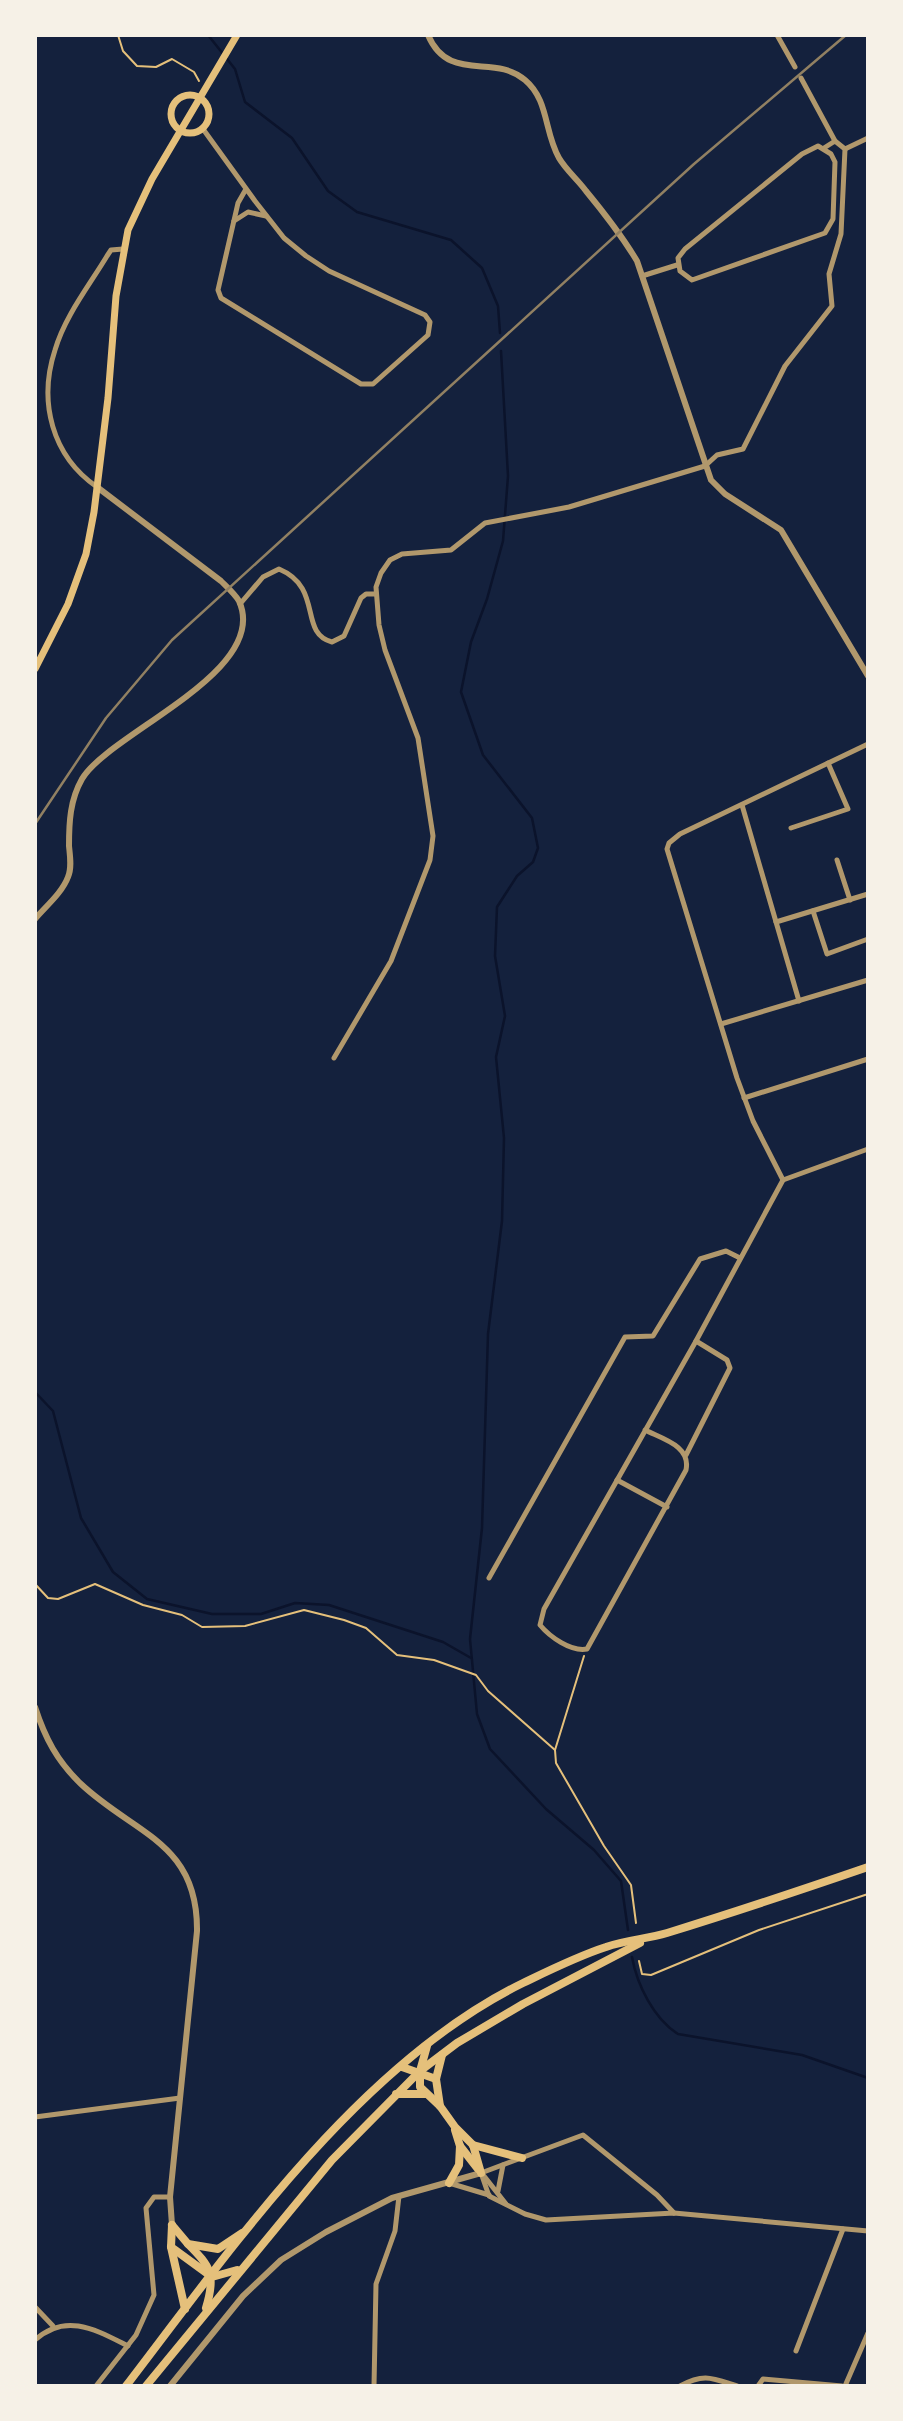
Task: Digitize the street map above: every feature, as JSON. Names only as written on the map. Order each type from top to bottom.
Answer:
[{"type":"main road","points":[[35,669],[68,604],[86,554],[97,487],[123,249],[134,214],[237,35]]},
{"type":"main road","points":[[183,96],[201,97],[210,113],[203,129],[192,133],[181,131],[171,116],[174,104],[183,96]]},
{"type":"main road","points":[[126,2386],[318,2144],[402,2067],[454,2025],[522,1984],[607,1946],[648,1939],[868,1867]]},
{"type":"main road","points":[[146,2386],[332,2160],[420,2071],[523,2004],[648,1939]]},
{"type":"main road","points":[[427,2046],[420,2071],[420,2087],[425,2094],[440,2106],[454,2127],[473,2145],[522,2158]]},
{"type":"main road","points":[[440,2106],[436,2079],[442,2056]]},
{"type":"main road","points":[[402,2067],[420,2071],[436,2079]]},
{"type":"main road","points":[[396,2094],[425,2094]]},
{"type":"main road","points":[[454,2127],[460,2146],[481,2173]]},
{"type":"main road","points":[[473,2145],[481,2173]]},
{"type":"main road","points":[[449,2183],[459,2165],[460,2146]]},
{"type":"main road","points":[[172,2225],[207,2263],[212,2277],[204,2314]]},
{"type":"main road","points":[[172,2225],[171,2247],[185,2309]]},
{"type":"main road","points":[[188,2244],[218,2249],[248,2229]]},
{"type":"main road","points":[[171,2247],[212,2277]]},
{"type":"main road","points":[[212,2277],[241,2269]]},
{"type":"street","points":[[428,35],[436,50],[446,59],[510,71],[532,87],[541,101],[559,158],[620,233],[642,276],[711,480],[725,494],[781,530],[868,676]]},
{"type":"street","points":[[777,35],[795,67]]},
{"type":"street","points":[[801,78],[835,141],[845,149]]},
{"type":"street","points":[[203,129],[246,189],[292,244],[329,271],[425,315],[430,322],[428,335],[373,384],[361,384],[218,295],[238,202],[246,189]]},
{"type":"street","points":[[845,149],[868,138]]},
{"type":"street","points":[[824,148],[835,141]]},
{"type":"street","points":[[642,276],[677,265],[685,249],[802,154],[818,146],[824,148],[835,162],[833,219],[825,233],[692,280],[680,271],[677,265]]},
{"type":"street","points":[[334,1058],[391,961],[430,860],[433,836],[418,738],[385,650],[376,594],[386,566],[390,560],[402,554],[451,550],[485,523],[569,507],[705,466],[717,455],[743,449],[785,366],[832,306],[829,274],[841,234],[845,149]]},
{"type":"street","points":[[234,220],[248,212],[267,216]]},
{"type":"street","points":[[35,919],[69,876],[70,816],[83,777],[117,746],[189,696],[218,668],[241,631],[239,602],[221,581],[97,487],[63,456],[55,438],[50,414],[50,374],[54,351],[63,329],[111,250],[123,249]]},
{"type":"street","points":[[239,602],[263,577],[279,569],[300,584],[307,595],[313,628],[318,635],[332,642],[344,636],[361,598],[366,594],[376,594]]},
{"type":"street","points":[[783,1180],[744,1098],[669,856],[669,843],[868,744]]},
{"type":"street","points":[[791,828],[848,809],[828,763]]},
{"type":"street","points":[[742,805],[799,1001]]},
{"type":"street","points":[[836,860],[850,900]]},
{"type":"street","points":[[776,922],[868,894]]},
{"type":"street","points":[[813,911],[827,954],[868,939]]},
{"type":"street","points":[[721,1024],[868,980]]},
{"type":"street","points":[[744,1098],[868,1059]]},
{"type":"street","points":[[695,1341],[727,1360],[730,1368],[686,1454],[686,1470],[667,1507],[587,1649],[579,1650],[548,1635],[540,1625],[540,1617],[783,1180],[868,1149]]},
{"type":"street","points":[[489,1578],[625,1337],[653,1336],[700,1259],[726,1251],[740,1258]]},
{"type":"street","points":[[645,1430],[686,1454]]},
{"type":"street","points":[[617,1480],[667,1507]]},
{"type":"street","points":[[35,1707],[46,1740],[66,1768],[82,1785],[158,1839],[182,1867],[192,1886],[197,1909],[197,1931],[170,2197],[172,2225]]},
{"type":"street","points":[[35,2117],[180,2098]]},
{"type":"street","points":[[170,2386],[243,2296],[281,2260],[326,2232],[399,2196],[481,2173],[583,2135],[657,2195],[674,2213]]},
{"type":"street","points":[[498,2191],[503,2165]]},
{"type":"street","points":[[481,2173],[508,2206]]},
{"type":"street","points":[[481,2173],[489,2195]]},
{"type":"street","points":[[449,2183],[489,2195],[508,2206],[546,2220],[674,2213],[868,2231]]},
{"type":"street","points":[[374,2386],[376,2284],[395,2231],[399,2196]]},
{"type":"street","points":[[96,2386],[136,2335],[154,2295],[146,2208],[154,2197],[170,2197]]},
{"type":"street","points":[[796,2351],[844,2229]]},
{"type":"street","points":[[35,2307],[53,2326]]},
{"type":"street","points":[[35,2340],[53,2326],[91,2327],[128,2346]]},
{"type":"street","points":[[758,2386],[763,2379],[843,2386],[868,2333]]},
{"type":"street","points":[[680,2386],[696,2377],[707,2377],[737,2386]]},
{"type":"path","points":[[118,35],[123,51],[137,66],[156,67],[172,60],[181,62],[206,87]]},
{"type":"path","points":[[35,1584],[48,1598],[58,1599],[95,1584],[144,1605],[182,1615],[202,1627],[265,1623],[304,1610],[324,1613],[366,1628],[397,1655],[434,1660],[476,1675],[488,1691],[555,1750]]},
{"type":"path","points":[[587,1649],[555,1750],[556,1763],[631,1885],[636,1923]]},
{"type":"path","points":[[639,1961],[642,1975],[651,1975],[759,1930],[868,1894]]},
{"type":"waterway","points":[[208,35],[235,69],[245,102],[292,138],[328,191],[357,212],[451,240],[482,268],[498,306],[500,333]]},
{"type":"waterway","points":[[501,351],[508,476],[503,541],[487,599],[471,642],[461,692],[483,755],[532,818],[538,848],[533,862],[517,876],[497,907],[495,956],[505,1016],[496,1057],[504,1138],[502,1221],[488,1334],[482,1528],[470,1639],[477,1714],[490,1749],[546,1809],[594,1850],[621,1881],[628,1930]]},
{"type":"waterway","points":[[35,1392],[53,1411],[81,1518],[113,1572],[147,1599],[212,1614],[261,1614],[295,1603],[329,1605],[443,1642],[471,1658]]},
{"type":"waterway","points":[[632,1957],[648,2000],[661,2020],[678,2034],[802,2055],[868,2078]]},
{"type":"railway","points":[[35,824],[106,718],[172,640],[694,164],[846,35]]}]
